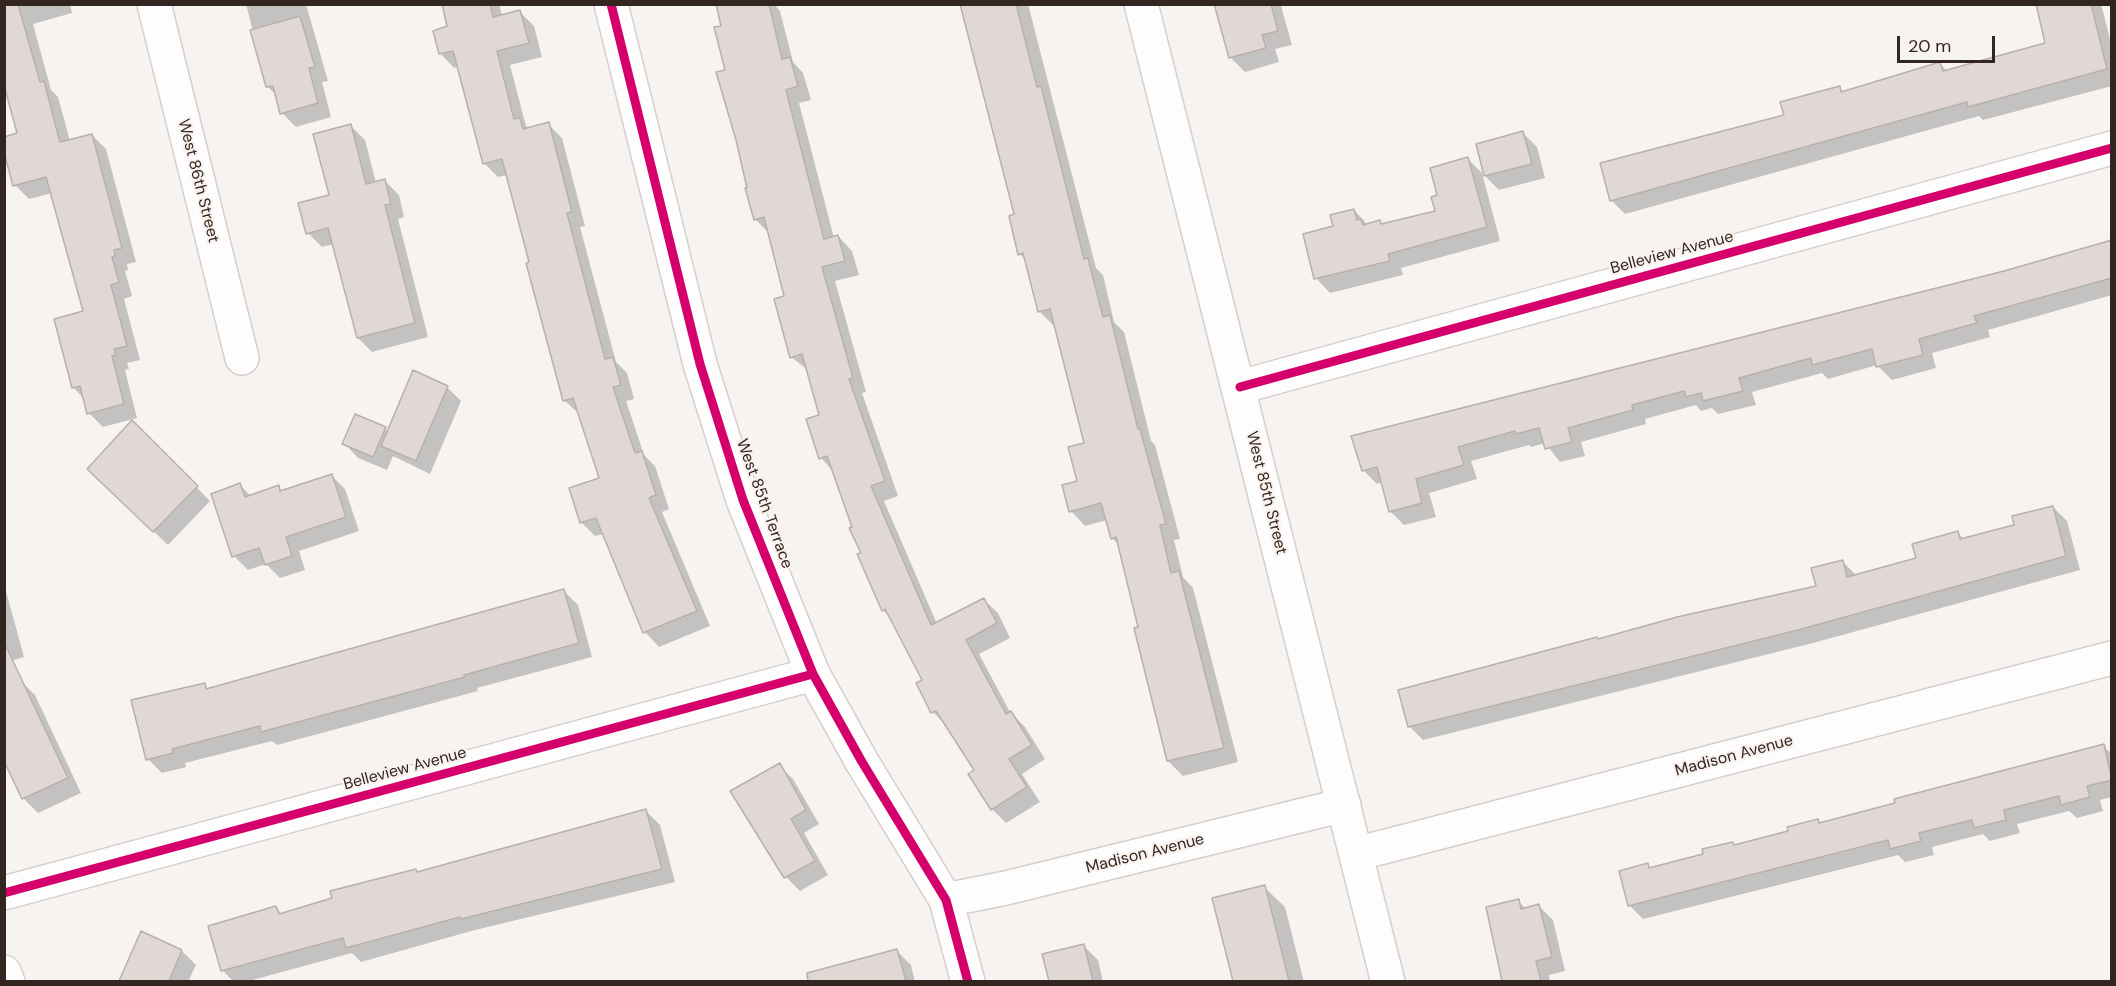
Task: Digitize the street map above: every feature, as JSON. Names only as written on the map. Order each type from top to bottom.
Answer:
[{"type":"street","name":"West 86th Street","points":[[154,4],[242,358]]},
{"type":"street","name":"West 85th Terrace","points":[[611,4],[700,364],[743,500],[813,674],[862,762],[946,900],[968,981]]},
{"type":"street","name":"West 85th Street","points":[[1141,4],[1240,387],[1388,981]]},
{"type":"street","name":"Belleview Avenue","points":[[1240,387],[2112,148]]},
{"type":"street","name":"Madison Avenue","points":[[1356,854],[2112,658]]},
{"type":"street","name":"Belleview Avenue","points":[[4,893],[813,674]]},
{"type":"street","name":"Madison Avenue","points":[[946,900],[1344,805]]},
{"type":"street","points":[[4,972],[8,981]]},
{"type":"building","points":[[4,4],[18,4],[40,82],[44,81],[60,142],[92,134],[122,248],[114,250],[115,256],[112,257],[119,282],[111,285],[127,346],[114,349],[116,355],[112,356],[124,404],[87,414],[80,386],[72,388],[54,319],[83,311],[46,177],[13,186],[4,152],[4,137],[17,133],[4,85]]},
{"type":"building","points":[[442,4],[490,4],[493,17],[520,10],[529,43],[497,51],[514,119],[520,118],[523,129],[549,122],[572,212],[567,213],[605,359],[613,357],[621,385],[613,387],[635,453],[642,451],[656,495],[649,498],[697,611],[643,633],[596,518],[580,523],[569,488],[599,478],[573,398],[563,401],[526,263],[529,262],[502,159],[483,164],[453,51],[439,54],[433,31],[447,26]]},
{"type":"building","points":[[716,4],[769,4],[782,59],[790,57],[798,86],[786,90],[824,239],[838,235],[845,261],[822,267],[853,378],[849,379],[885,481],[871,486],[931,625],[984,598],[997,623],[966,640],[1006,714],[1011,711],[1032,745],[1009,759],[1027,787],[991,810],[968,774],[974,770],[936,711],[931,713],[916,683],[922,680],[885,609],[882,611],[857,554],[861,553],[849,528],[852,527],[827,456],[819,459],[806,419],[819,415],[802,354],[790,358],[774,299],[784,296],[764,217],[754,220],[736,140],[716,72],[725,70],[714,27],[721,26]]},
{"type":"building","points":[[960,4],[1016,4],[1037,87],[1041,86],[1084,259],[1088,258],[1103,317],[1110,315],[1138,429],[1140,429],[1166,524],[1160,525],[1171,573],[1179,571],[1224,748],[1167,761],[1134,628],[1138,627],[1116,537],[1111,539],[1101,503],[1069,512],[1062,485],[1077,481],[1068,447],[1084,443],[1050,309],[1038,312],[1023,253],[1018,255],[1009,216],[1014,214]]},
{"type":"building","points":[[1214,4],[1271,4],[1278,31],[1262,35],[1266,48],[1229,58]]},
{"type":"building","points":[[2036,4],[2091,4],[2107,69],[1968,107],[1967,102],[1610,201],[1600,163],[1784,115],[1780,102],[1840,86],[1841,92],[1940,62],[1943,71],[2045,43]]},
{"type":"building","points":[[300,16],[315,67],[309,68],[318,103],[280,114],[273,86],[266,87],[250,30]]},
{"type":"building","points":[[351,124],[366,184],[385,179],[391,204],[385,205],[415,323],[357,338],[328,228],[306,234],[298,203],[329,195],[313,134]]},
{"type":"building","points":[[1523,131],[1532,164],[1484,176],[1476,144]]},
{"type":"building","points":[[1468,157],[1487,227],[1388,254],[1390,261],[1314,279],[1303,234],[1333,226],[1330,215],[1354,209],[1357,220],[1361,219],[1363,225],[1380,220],[1381,224],[1435,211],[1431,197],[1437,195],[1430,168]]},
{"type":"building","points":[[2112,240],[2112,278],[1974,316],[1977,323],[1919,339],[1923,355],[1876,367],[1872,349],[1812,365],[1811,358],[1739,378],[1743,391],[1703,401],[1701,393],[1686,397],[1684,391],[1632,405],[1633,410],[1568,428],[1572,442],[1545,449],[1539,428],[1516,434],[1515,431],[1458,447],[1464,465],[1416,479],[1422,503],[1389,512],[1377,467],[1362,471],[1351,436],[2004,271]]},
{"type":"building","points":[[413,370],[448,386],[416,461],[381,446]]},
{"type":"building","points":[[355,414],[386,427],[373,457],[342,444]]},
{"type":"building","points":[[132,420],[198,486],[153,532],[87,469]]},
{"type":"building","points":[[332,474],[346,517],[286,537],[292,556],[265,565],[259,548],[232,557],[211,494],[240,483],[245,497],[279,485],[280,491]]},
{"type":"building","points":[[2053,506],[2066,556],[1798,630],[1408,727],[1398,690],[1677,617],[1816,586],[1811,568],[1843,560],[1847,577],[1916,558],[1912,544],[1958,531],[1960,539],[2014,525],[2012,516]]},
{"type":"building","points":[[564,589],[579,643],[464,675],[465,677],[261,732],[260,726],[172,749],[173,753],[146,760],[131,700],[205,683],[206,689]]},
{"type":"building","points":[[4,642],[68,778],[22,799],[4,761]]},
{"type":"building","points":[[2104,744],[2112,780],[2087,786],[2090,797],[2061,805],[2059,796],[2004,810],[2006,820],[1974,828],[1972,820],[1919,833],[1921,841],[1890,849],[1888,840],[1628,906],[1619,871],[1648,863],[1649,868],[1703,854],[1702,849],[1733,842],[1734,845],[1788,831],[1787,827],[1818,819],[1819,823],[1895,803],[1894,799]]},
{"type":"building","points":[[780,763],[806,810],[791,819],[815,861],[784,878],[730,791]]},
{"type":"building","points":[[646,809],[662,869],[461,919],[460,917],[346,948],[343,938],[221,971],[208,926],[276,906],[279,914],[332,898],[330,891],[416,869],[417,872]]},
{"type":"building","points":[[1265,885],[1289,981],[1233,981],[1212,898]]},
{"type":"building","points":[[1519,899],[1521,909],[1539,904],[1552,957],[1536,961],[1541,981],[1502,981],[1486,907]]},
{"type":"building","points":[[141,931],[182,950],[169,981],[119,981]]},
{"type":"building","points":[[1084,944],[1093,981],[1049,981],[1042,954]]},
{"type":"building","points":[[897,949],[906,981],[808,981],[807,973]]},
{"type":"cycle path","points":[[611,4],[700,364],[743,500],[813,674],[862,762],[946,900],[968,982]]},
{"type":"cycle path","points":[[1240,387],[2112,148]]},
{"type":"cycle path","points":[[4,893],[813,674]]}]
